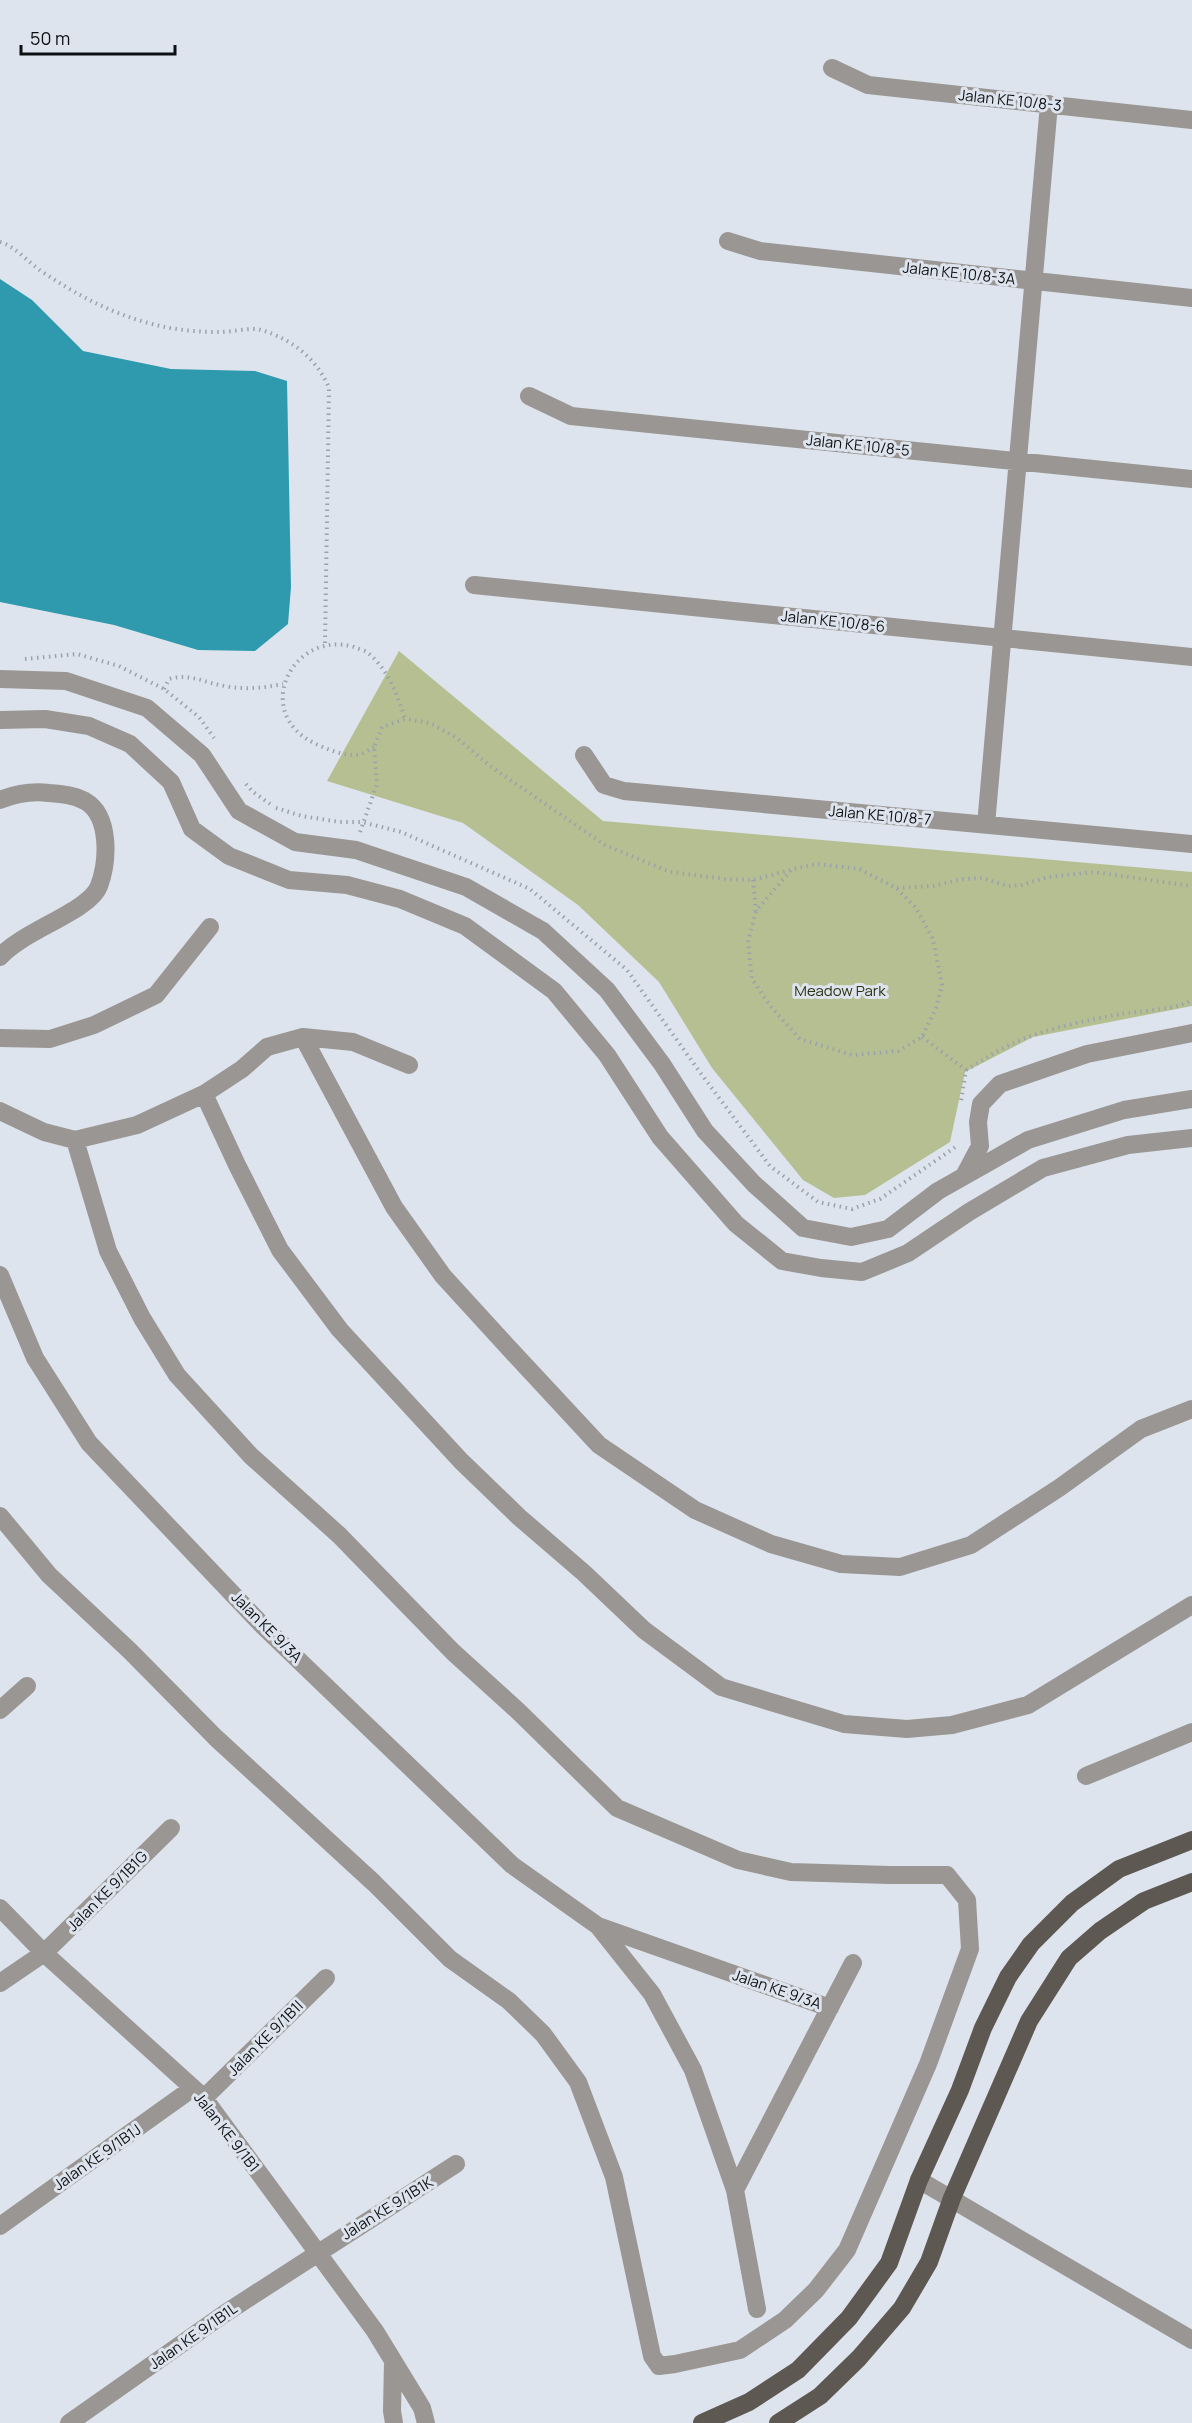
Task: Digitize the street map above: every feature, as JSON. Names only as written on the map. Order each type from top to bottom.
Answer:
[{"type":"main road","points":[[702,2423],[749,2402],[798,2370],[849,2318],[889,2263],[919,2180],[960,2091],[983,2028],[1008,1977],[1031,1944],[1072,1903],[1119,1869],[1192,1840]]},
{"type":"main road","points":[[778,2423],[820,2396],[859,2358],[902,2308],[928,2262],[952,2198],[1029,2021],[1069,1958],[1100,1931],[1144,1901],[1192,1882]]},
{"type":"street","name":"Jalan KE 10/8-3","points":[[832,68],[868,85],[1192,120]]},
{"type":"street","points":[[986,825],[1049,104]]},
{"type":"street","name":"Jalan KE 10/8-3A","points":[[728,241],[760,251],[1192,298]]},
{"type":"street","name":"Jalan KE 10/8-5","points":[[529,396],[571,416],[1192,479]]},
{"type":"street","name":"Jalan KE 10/8-6","points":[[474,585],[1192,657]]},
{"type":"street","points":[[0,679],[66,681],[147,708],[202,755],[239,812],[295,842],[356,850],[466,887],[543,931],[608,990],[662,1064],[705,1131],[754,1184],[803,1228],[851,1237],[888,1230],[938,1191],[1028,1140],[1124,1110],[1192,1099]]},
{"type":"street","points":[[0,720],[45,719],[89,726],[130,744],[171,782],[192,829],[229,856],[289,880],[347,885],[400,899],[465,926],[554,991],[608,1055],[660,1137],[736,1224],[782,1261],[821,1269],[862,1272],[908,1253],[969,1212],[1043,1168],[1128,1145],[1192,1138]]},
{"type":"street","name":"Jalan KE 10/8-7","points":[[584,755],[604,785],[624,791],[1192,844]]},
{"type":"street","points":[[0,800],[37,792],[66,794],[87,802],[99,816],[105,836],[106,863],[99,888],[87,902],[10,945],[0,957]]},
{"type":"street","points":[[0,1038],[50,1039],[94,1025],[156,995],[210,927]]},
{"type":"street","points":[[964,1176],[980,1146],[978,1122],[981,1104],[1000,1084],[1087,1054],[1192,1033]]},
{"type":"street","points":[[303,1036],[394,1207],[443,1276],[491,1329],[599,1445],[696,1510],[771,1544],[841,1564],[900,1567],[970,1545],[1059,1488],[1141,1429],[1192,1409]]},
{"type":"street","points":[[0,1111],[44,1132],[75,1140],[137,1125],[225,1082],[267,1047],[303,1036],[353,1042],[409,1065]]},
{"type":"street","points":[[204,1094],[280,1250],[340,1330],[461,1461],[519,1517],[584,1573],[644,1630],[721,1687],[791,1710],[844,1724],[907,1729],[952,1725],[1028,1705],[1192,1605]]},
{"type":"street","points":[[0,1516],[50,1575],[130,1651],[216,1738],[374,1883],[450,1959],[509,2001],[543,2034],[578,2082],[614,2177],[652,2356],[659,2366],[740,2350],[784,2320],[816,2290],[847,2250],[928,2064],[970,1949],[967,1900],[948,1875],[791,1872],[738,1860],[617,1808],[518,1711],[453,1652],[339,1535],[251,1456],[177,1374],[142,1318],[108,1251],[75,1140]]},
{"type":"street","name":"Jalan KE 9/3A","points":[[0,1275],[35,1358],[89,1443],[263,1626],[512,1865],[598,1926],[830,2008],[735,2190]]},
{"type":"street","points":[[0,1710],[27,1686]]},
{"type":"street","points":[[1086,1776],[1192,1732]]},
{"type":"street","name":"Jalan KE 9/1B1G","points":[[0,1983],[44,1953],[171,1828]]},
{"type":"street","name":"Jalan KE 9/1B1","points":[[0,1908],[44,1953],[198,2093],[375,2331],[422,2408],[426,2423]]},
{"type":"street","name":"Jalan KE 9/3A","points":[[598,1926],[652,1994],[693,2070],[735,2190],[757,2309]]},
{"type":"street","points":[[830,2008],[853,1963]]},
{"type":"street","name":"Jalan KE 9/1B1I","points":[[198,2093],[326,1978]]},
{"type":"street","name":"Jalan KE 9/1B1J","points":[[0,2226],[198,2093]]},
{"type":"street","name":"Jalan KE 9/1B1K","points":[[318,2252],[456,2164]]},
{"type":"street","points":[[919,2180],[1192,2340]]},
{"type":"street","name":"Jalan KE 9/1B1L","points":[[69,2423],[224,2314],[318,2252]]},
{"type":"street","points":[[393,2361],[392,2411],[394,2423]]},
{"type":"path","points":[[0,242],[74,293],[121,316],[189,332],[260,329],[307,354],[324,375],[329,388],[325,644]]},
{"type":"path","points":[[374,747],[358,755],[329,750],[307,740],[288,720],[281,698],[283,684],[297,662],[325,644],[345,645],[365,651],[394,686],[405,719]]},
{"type":"path","points":[[164,689],[169,679],[180,676],[245,689],[283,684]]},
{"type":"path","points":[[356,850],[362,822],[373,800],[377,784],[374,747],[382,727],[405,719],[430,723],[457,738],[490,766],[605,845],[670,872],[753,880],[818,864],[859,869],[896,888],[915,908],[933,939],[942,985],[936,1008],[922,1037],[898,1051],[852,1055],[800,1039],[771,1007],[752,979],[748,942],[756,911],[753,880]]},
{"type":"path","points":[[756,911],[792,869]]},
{"type":"path","points":[[896,888],[933,886],[963,879],[982,878],[1008,886],[1022,885],[1047,878],[1094,872],[1192,886]]},
{"type":"path","points":[[966,1070],[1015,1042],[1119,1014],[1178,1006],[1189,1003],[1192,999]]},
{"type":"green space","name":"Meadow Park","points":[[399,651],[603,821],[1192,872],[1192,1006],[1033,1037],[965,1072],[950,1142],[865,1195],[834,1198],[803,1180],[712,1068],[659,982],[578,905],[463,823],[327,781]]},
{"type":"water","points":[[0,279],[32,300],[83,351],[171,369],[255,371],[287,381],[291,587],[288,624],[255,651],[198,650],[114,625],[0,602]]}]
